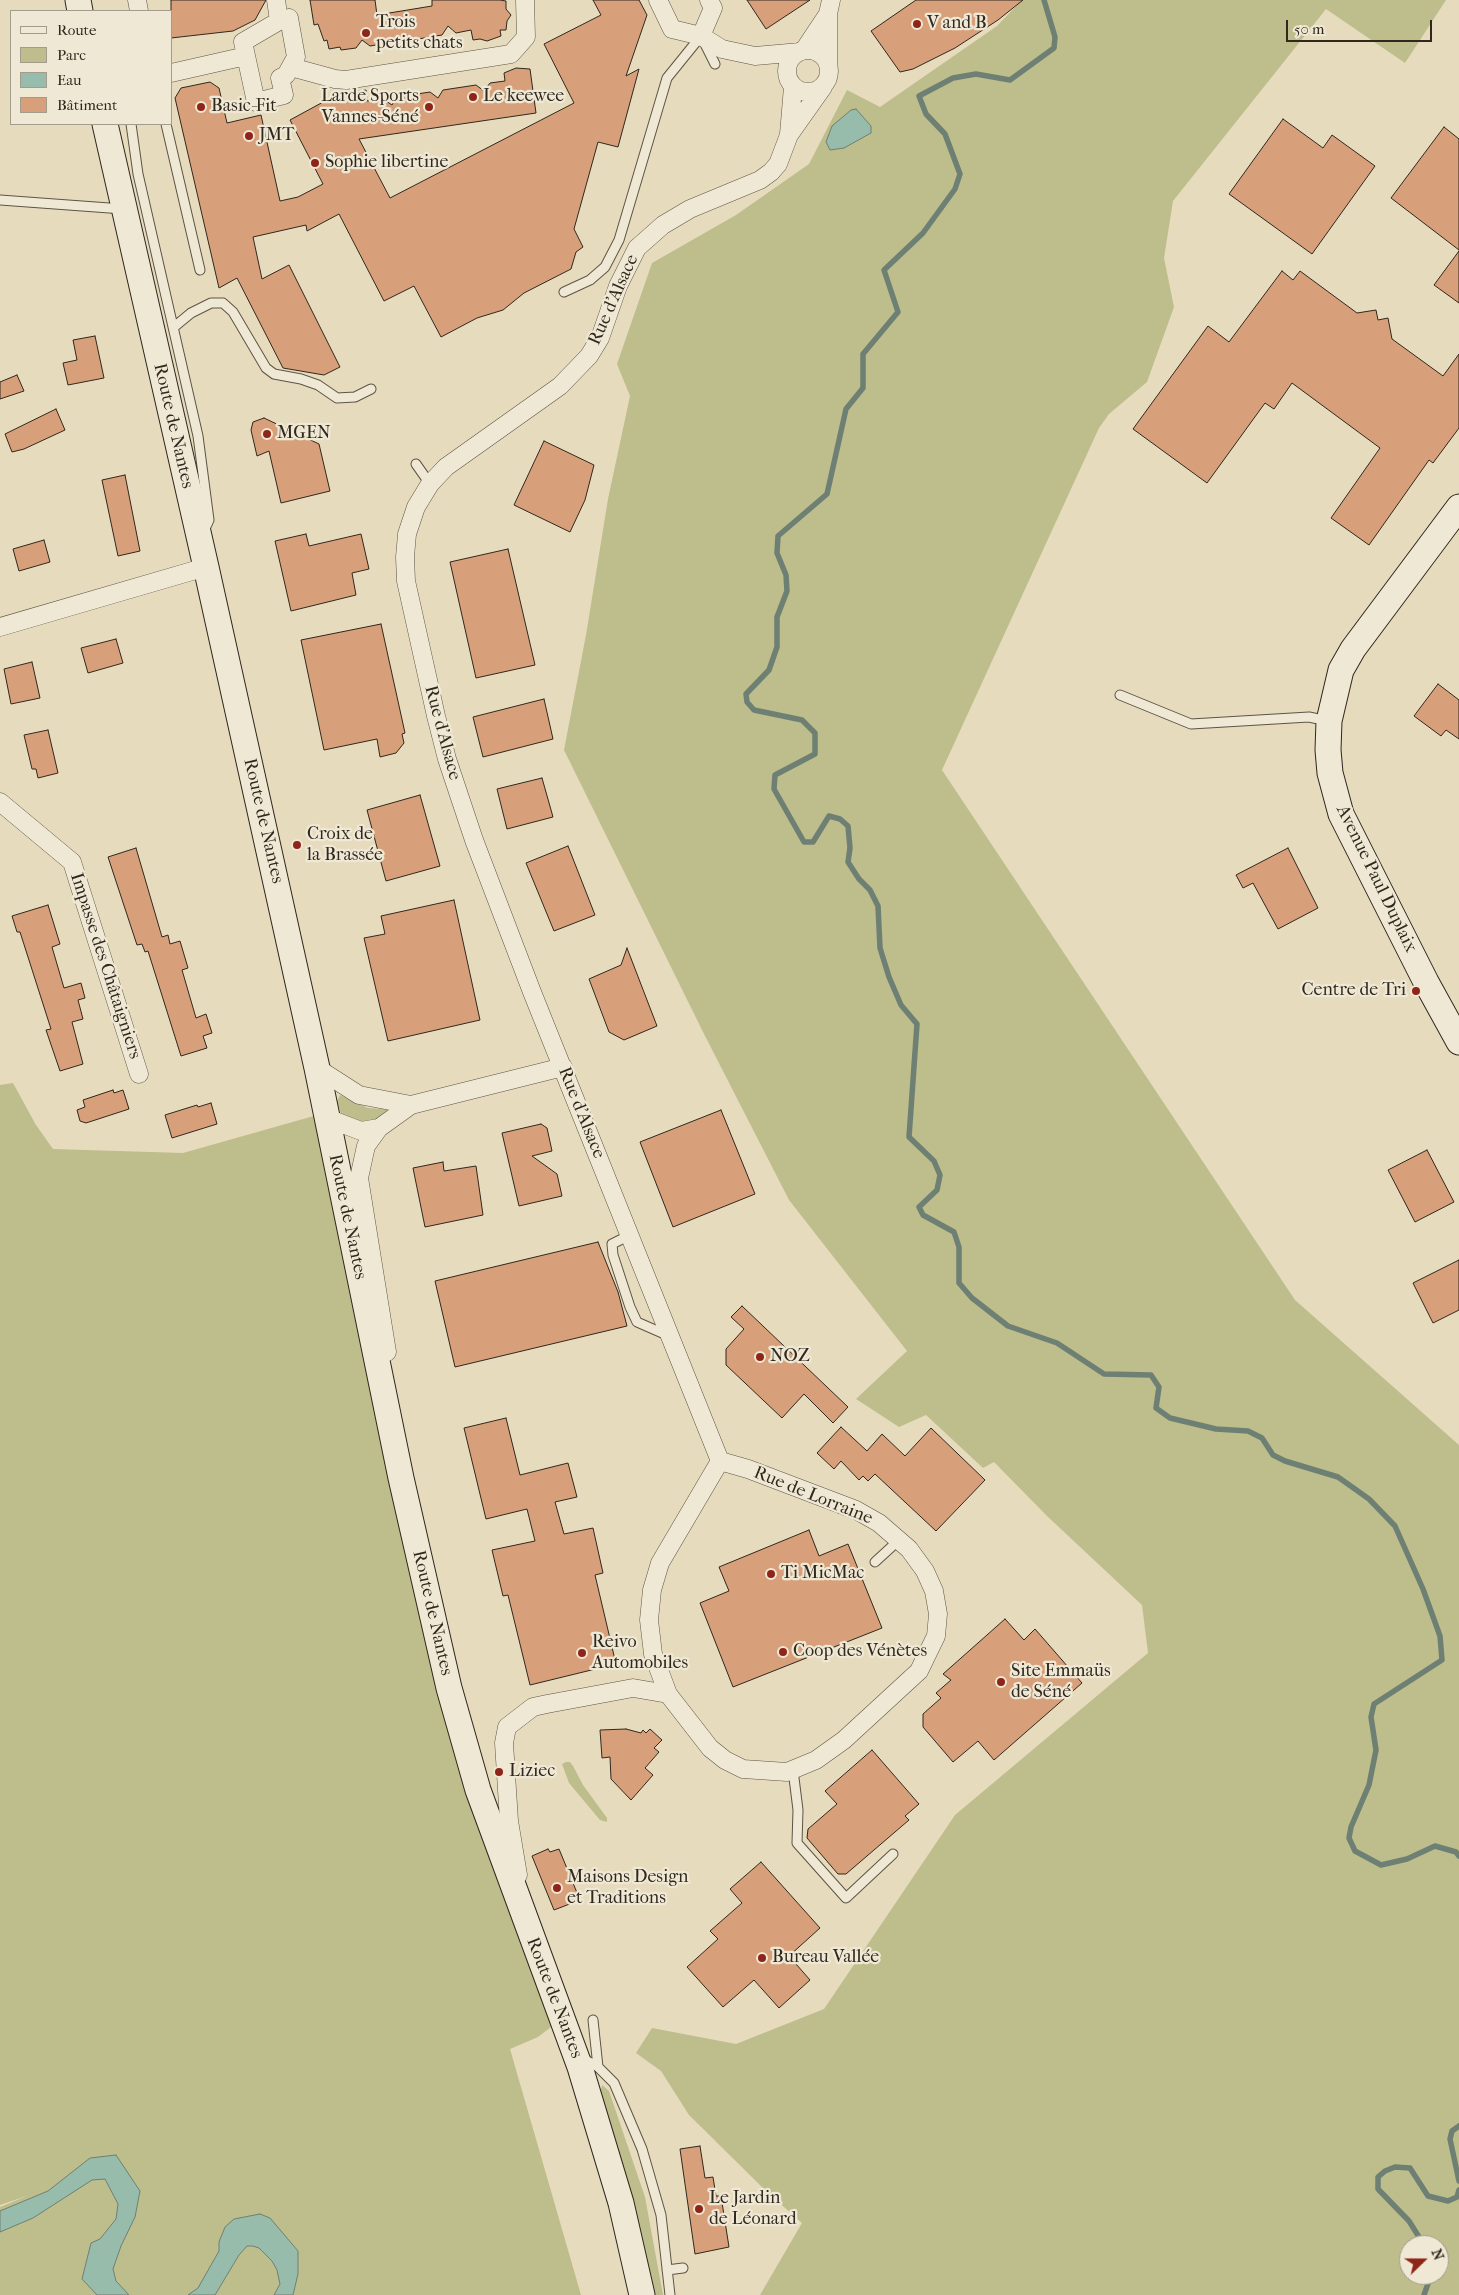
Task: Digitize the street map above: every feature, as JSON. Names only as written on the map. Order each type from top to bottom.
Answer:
[{"type":"main road","name":"Route de Nantes","points":[[105,125],[318,1068],[386,1406],[449,1688],[478,1790],[575,2054],[621,2203],[642,2295]]},
{"type":"main road","name":"Avenue Paul Duplaix","points":[[1456,516],[1353,649],[1341,670],[1328,721],[1330,773],[1342,814],[1426,982],[1459,1042]]},
{"type":"street","points":[[276,0],[279,21]]},
{"type":"street","points":[[291,67],[335,79],[346,80],[511,54],[526,37],[525,0]]},
{"type":"street","points":[[658,0],[672,29],[701,36],[722,49],[755,56],[802,51],[818,53],[828,64]]},
{"type":"street","points":[[701,36],[713,8],[709,0]]},
{"type":"street","points":[[755,56],[805,92],[812,92],[823,86],[829,76],[829,7]]},
{"type":"street","points":[[791,83],[787,73],[790,60],[802,51],[829,7]]},
{"type":"street","points":[[289,18],[296,57],[286,75],[280,78],[284,95],[256,102],[243,42],[279,21],[289,18]]},
{"type":"street","points":[[172,73],[246,56]]},
{"type":"street","name":"Rue d'Alsace","points":[[789,135],[791,83]]},
{"type":"street","name":"Rue d'Alsace","points":[[720,1461],[474,840],[447,759],[406,581],[406,534],[430,484],[446,467],[560,386],[578,370],[600,338],[627,264],[637,248],[663,225],[771,172],[778,164],[789,135],[823,86]]},
{"type":"street","points":[[0,627],[206,567]]},
{"type":"street","name":"Impasse des Châtaigniers","points":[[0,802],[72,862],[139,1074]]},
{"type":"street","points":[[386,1406],[390,1374],[359,1178],[366,1146],[379,1128],[411,1105],[563,1067]]},
{"type":"street","points":[[318,1068],[359,1095],[411,1105]]},
{"type":"street","points":[[327,1118],[361,1131],[379,1128]]},
{"type":"street","name":"Rue de Lorraine","points":[[720,1461],[856,1510],[879,1523],[899,1540],[926,1571],[934,1591],[938,1614],[936,1636],[919,1672],[844,1740],[816,1760],[794,1770],[759,1772],[743,1769],[725,1760],[700,1736],[668,1694],[651,1646],[649,1620],[652,1590],[660,1563],[720,1461]]},
{"type":"street","points":[[530,1934],[509,1821],[504,1743],[507,1727],[533,1707],[547,1704],[633,1688],[668,1694]]},
{"type":"lane","points":[[564,292],[590,280],[605,267],[619,240],[641,182],[667,78],[701,36],[715,64]]},
{"type":"lane","points":[[131,125],[138,174],[198,436],[209,520],[200,540]]},
{"type":"lane","points":[[166,125],[200,270]]},
{"type":"lane","points":[[0,200],[123,209]]},
{"type":"lane","points":[[612,254],[627,264]]},
{"type":"lane","points":[[174,327],[191,313],[211,303],[223,303],[233,312],[266,368],[274,374],[318,384],[337,398],[355,397],[371,389]]},
{"type":"lane","points":[[416,464],[430,484]]},
{"type":"lane","points":[[1120,695],[1191,724],[1309,717],[1328,721]]},
{"type":"lane","points":[[630,1235],[612,1244],[613,1255],[630,1307],[637,1322],[671,1336]]},
{"type":"lane","points":[[875,1562],[899,1540]]},
{"type":"lane","points":[[794,1770],[798,1810],[796,1843],[846,1898],[893,1854]]},
{"type":"lane","points":[[594,2020],[598,2066]]},
{"type":"lane","points":[[575,2054],[598,2066],[614,2083],[642,2149],[661,2215],[670,2295]]},
{"type":"lane","points":[[667,2270],[683,2268]]},
{"type":"green space","points":[[1022,0],[1446,0],[1405,63],[1326,9],[1173,201],[1164,258],[1174,307],[1147,382],[1109,414],[1099,428],[942,770],[1295,1300],[1459,1445],[1459,2295],[760,2295],[802,2223],[765,2190],[689,2115],[661,2071],[636,2053],[652,2028],[736,2044],[824,2009],[955,1815],[1148,1653],[1142,1605],[1047,1516],[994,1462],[983,1468],[926,1415],[899,1427],[856,1399],[907,1351],[789,1200],[703,1032],[564,750],[586,635],[608,499],[630,396],[617,364],[652,263],[736,215],[809,164],[847,90],[880,107],[997,26]]},
{"type":"green space","points":[[13,1083],[36,1125],[53,1149],[183,1153],[335,1110],[324,1168],[401,1526],[555,2024],[538,2037],[510,2049],[581,2295],[0,2295],[0,2207],[27,2196],[0,2205],[0,1085]]},
{"type":"green space","points":[[340,1095],[368,1108],[395,1110],[362,1125],[342,1117],[337,1101]]},
{"type":"green space","points":[[570,1762],[573,1766],[583,1785],[607,1818],[607,1822],[600,1820],[569,1783],[562,1764]]},
{"type":"green space","points":[[602,2085],[609,2091],[645,2197],[663,2295],[653,2295],[600,2094]]},
{"type":"water","points":[[856,109],[871,126],[871,133],[844,148],[830,150],[826,142],[832,126],[851,110]]},
{"type":"water","points":[[116,2155],[140,2191],[135,2217],[121,2246],[113,2269],[116,2281],[129,2295],[97,2295],[82,2279],[91,2243],[100,2239],[116,2219],[118,2204],[105,2179],[92,2180],[33,2218],[0,2232],[0,2211],[48,2191],[90,2158]]},
{"type":"water","points":[[260,2214],[270,2218],[298,2251],[298,2274],[293,2295],[274,2295],[280,2284],[277,2270],[272,2261],[259,2248],[247,2246],[239,2255],[215,2295],[188,2295],[198,2288],[219,2251],[219,2242],[225,2227],[234,2219]]},
{"type":"building","points":[[171,0],[266,0],[255,20],[233,31],[172,38]]},
{"type":"building","points":[[310,0],[375,0],[377,15],[432,6],[432,0],[500,0],[506,1],[506,9],[511,15],[507,21],[506,30],[500,30],[501,36],[487,41],[473,40],[471,30],[456,33],[448,26],[442,35],[412,40],[404,33],[399,41],[370,46],[362,40],[356,48],[341,50],[340,47],[329,49],[327,40],[324,41],[318,24],[314,25]]},
{"type":"building","points":[[593,0],[639,0],[647,15],[626,76],[639,69],[618,147],[598,142],[574,229],[583,247],[576,252],[571,269],[524,293],[503,310],[477,318],[441,337],[414,286],[384,301],[339,214],[307,231],[306,225],[253,237],[262,279],[289,265],[340,367],[324,375],[283,368],[237,278],[219,288],[175,98],[181,88],[210,82],[219,88],[227,123],[261,115],[280,201],[298,197],[323,184],[290,120],[336,95],[366,90],[367,101],[383,99],[392,105],[397,97],[430,92],[438,98],[443,90],[476,85],[484,91],[490,83],[505,81],[504,73],[516,68],[530,69],[536,113],[359,139],[390,198],[574,103],[544,44],[601,15]]},
{"type":"building","points":[[747,0],[810,0],[766,29]]},
{"type":"building","points":[[916,0],[1023,0],[998,20],[955,48],[913,69],[900,72],[871,31]]},
{"type":"building","points":[[1283,119],[1323,148],[1332,135],[1375,166],[1312,254],[1229,194]]},
{"type":"building","points":[[1444,127],[1459,139],[1459,250],[1391,198]]},
{"type":"building","points":[[1459,251],[1459,303],[1434,285]]},
{"type":"building","points":[[1282,271],[1293,280],[1300,271],[1357,313],[1376,310],[1378,320],[1388,318],[1392,339],[1443,376],[1459,354],[1459,428],[1433,463],[1429,460],[1369,545],[1331,518],[1380,448],[1292,383],[1274,409],[1265,403],[1207,483],[1133,429],[1208,326],[1229,342]]},
{"type":"building","points":[[95,336],[104,378],[68,385],[63,363],[77,360],[73,340]]},
{"type":"building","points":[[17,375],[24,391],[0,399],[0,382]]},
{"type":"building","points":[[56,409],[65,430],[24,449],[12,452],[5,434]]},
{"type":"building","points":[[264,418],[319,444],[330,491],[281,503],[269,451],[257,456],[251,430],[253,422]]},
{"type":"building","points":[[544,441],[594,465],[585,500],[570,532],[514,505]]},
{"type":"building","points":[[125,475],[140,551],[118,556],[102,480]]},
{"type":"building","points":[[306,534],[309,546],[361,534],[369,569],[352,573],[356,595],[291,611],[275,541]]},
{"type":"building","points":[[44,540],[50,562],[19,571],[13,549]]},
{"type":"building","points":[[508,549],[535,665],[476,678],[450,562]]},
{"type":"building","points":[[381,624],[405,733],[402,734],[404,743],[396,753],[380,757],[377,739],[324,750],[301,640]]},
{"type":"building","points":[[116,639],[123,663],[88,673],[81,648]]},
{"type":"building","points":[[32,662],[40,698],[11,704],[4,669]]},
{"type":"building","points":[[1438,684],[1459,700],[1459,739],[1446,730],[1441,736],[1414,716]]},
{"type":"building","points":[[544,699],[553,739],[483,757],[473,717]]},
{"type":"building","points":[[48,730],[58,773],[38,778],[36,769],[32,769],[24,735]]},
{"type":"building","points":[[542,778],[553,817],[507,829],[497,789]]},
{"type":"building","points":[[420,795],[440,866],[386,881],[367,810]]},
{"type":"building","points":[[568,846],[595,915],[554,931],[526,863]]},
{"type":"building","points":[[136,848],[162,937],[168,935],[170,944],[180,941],[188,968],[182,970],[196,1018],[206,1014],[212,1033],[203,1036],[207,1048],[181,1056],[148,951],[145,952],[142,944],[137,945],[108,857]]},
{"type":"building","points":[[1288,848],[1318,908],[1278,929],[1253,883],[1243,888],[1236,875]]},
{"type":"building","points":[[454,900],[480,1020],[388,1041],[364,938],[385,934],[381,916]]},
{"type":"building","points":[[48,905],[60,944],[52,947],[64,988],[81,983],[85,998],[78,1000],[83,1019],[72,1022],[83,1064],[60,1071],[46,1030],[51,1029],[20,932],[17,932],[12,916]]},
{"type":"building","points":[[627,948],[657,1026],[624,1040],[609,1032],[589,979],[621,965]]},
{"type":"building","points":[[113,1090],[114,1093],[123,1090],[129,1109],[86,1123],[80,1121],[77,1110],[85,1107],[83,1100]]},
{"type":"building","points":[[211,1103],[217,1124],[172,1138],[165,1115],[197,1105],[198,1107]]},
{"type":"building","points":[[721,1110],[755,1194],[673,1227],[640,1142]]},
{"type":"building","points":[[541,1124],[547,1128],[552,1151],[532,1156],[557,1174],[562,1196],[519,1206],[502,1133]]},
{"type":"building","points":[[1427,1150],[1454,1202],[1415,1222],[1388,1170]]},
{"type":"building","points":[[443,1162],[444,1171],[476,1166],[483,1215],[425,1227],[413,1168]]},
{"type":"building","points":[[598,1242],[618,1292],[627,1326],[455,1367],[435,1281]]},
{"type":"building","points":[[1459,1260],[1459,1310],[1433,1323],[1413,1283]]},
{"type":"building","name":"NOZ","points":[[742,1306],[848,1407],[833,1423],[804,1394],[782,1418],[726,1365],[726,1349],[744,1329],[731,1317]]},
{"type":"building","points":[[506,1418],[520,1475],[568,1463],[577,1497],[555,1502],[564,1534],[593,1528],[603,1573],[595,1575],[616,1664],[530,1685],[508,1595],[503,1596],[492,1550],[535,1541],[527,1509],[486,1519],[464,1428]]},
{"type":"building","points":[[841,1427],[867,1451],[882,1434],[905,1456],[931,1428],[985,1480],[936,1531],[875,1474],[868,1481],[863,1476],[859,1480],[841,1461],[834,1469],[817,1453]]},
{"type":"building","points":[[809,1530],[819,1556],[848,1544],[882,1628],[733,1687],[700,1603],[729,1591],[719,1567]]},
{"type":"building","name":"Site Emmaüs de Séné","points":[[1005,1619],[1024,1640],[1035,1629],[1082,1683],[994,1760],[978,1741],[953,1762],[923,1727],[923,1714],[941,1698],[936,1693],[951,1680],[943,1674]]},
{"type":"building","points":[[626,1729],[641,1733],[643,1730],[646,1733],[650,1729],[662,1740],[654,1748],[659,1752],[645,1768],[653,1775],[631,1800],[611,1779],[610,1757],[602,1758],[600,1730]]},
{"type":"building","points":[[872,1750],[919,1804],[905,1816],[909,1820],[846,1874],[838,1874],[807,1838],[808,1829],[837,1804],[825,1791]]},
{"type":"building","points":[[548,1849],[550,1852],[559,1849],[580,1900],[554,1910],[532,1856]]},
{"type":"building","points":[[761,1862],[820,1928],[789,1956],[810,1980],[779,2008],[754,1980],[723,2007],[687,1967],[718,1939],[710,1931],[742,1903],[730,1889]]},
{"type":"building","points":[[700,2146],[705,2178],[713,2177],[716,2196],[721,2196],[729,2247],[695,2254],[680,2149]]},
{"type":"waterway","points":[[1044,0],[1055,37],[1054,48],[1010,80],[976,74],[953,78],[919,96],[926,114],[945,134],[960,174],[955,189],[923,233],[884,270],[898,312],[863,354],[863,388],[846,409],[827,494],[778,536],[777,553],[786,575],[787,591],[777,617],[777,647],[769,670],[746,694],[747,702],[754,710],[802,720],[815,733],[815,754],[775,775],[774,789],[804,842],[813,842],[829,816],[840,819],[848,826],[850,848],[848,862],[859,879],[870,890],[878,906],[880,948],[889,977],[901,1005],[917,1024],[909,1137],[934,1161],[940,1175],[937,1190],[919,1207],[923,1215],[954,1232],[959,1247],[959,1283],[972,1298],[1008,1326],[1057,1343],[1104,1374],[1151,1375],[1159,1387],[1156,1408],[1170,1418],[1216,1429],[1248,1431],[1262,1438],[1273,1455],[1285,1461],[1338,1477],[1369,1499],[1395,1526],[1423,1589],[1440,1636],[1442,1660],[1374,1704],[1371,1717],[1376,1750],[1369,1785],[1351,1827],[1349,1838],[1355,1851],[1381,1865],[1407,1859],[1435,1846],[1456,1852],[1459,1856]]},
{"type":"waterway","points":[[1459,2126],[1452,2131],[1450,2139],[1459,2181]]},
{"type":"waterway","points":[[1418,2235],[1409,2221],[1378,2189],[1378,2177],[1385,2171],[1395,2167],[1410,2168],[1428,2196],[1448,2201],[1457,2197],[1459,2190]]},
{"type":"waterway","points":[[1424,2295],[1428,2285]]},
{"type":"place","name":"V and B","points":[[917,24]]},
{"type":"place","name":"Trois petits chats","points":[[366,33]]},
{"type":"place","name":"Le keewee","points":[[473,97]]},
{"type":"place","name":"Basic-Fit","points":[[201,107]]},
{"type":"place","name":"Larde Sports Vannes-Séné","points":[[429,107]]},
{"type":"place","name":"JMT","points":[[249,136]]},
{"type":"place","name":"Sophie libertine","points":[[315,163]]},
{"type":"place","name":"MGEN","points":[[267,434]]},
{"type":"place","name":"Croix de la Brassée","points":[[297,845]]},
{"type":"place","name":"Centre de Tri","points":[[1416,991]]},
{"type":"place","name":"NOZ","points":[[760,1357]]},
{"type":"place","name":"Ti MicMac","points":[[771,1574]]},
{"type":"place","name":"Coop des Vénètes","points":[[783,1652]]},
{"type":"place","name":"Reivo Automobiles","points":[[582,1653]]},
{"type":"place","name":"Site Emmaüs de Séné","points":[[1001,1682]]},
{"type":"place","name":"Liziec","points":[[499,1772]]},
{"type":"place","name":"Maisons Design et Traditions","points":[[557,1888]]},
{"type":"place","name":"Bureau Vallée","points":[[762,1958]]},
{"type":"place","name":"Le Jardin de Léonard","points":[[699,2209]]}]
